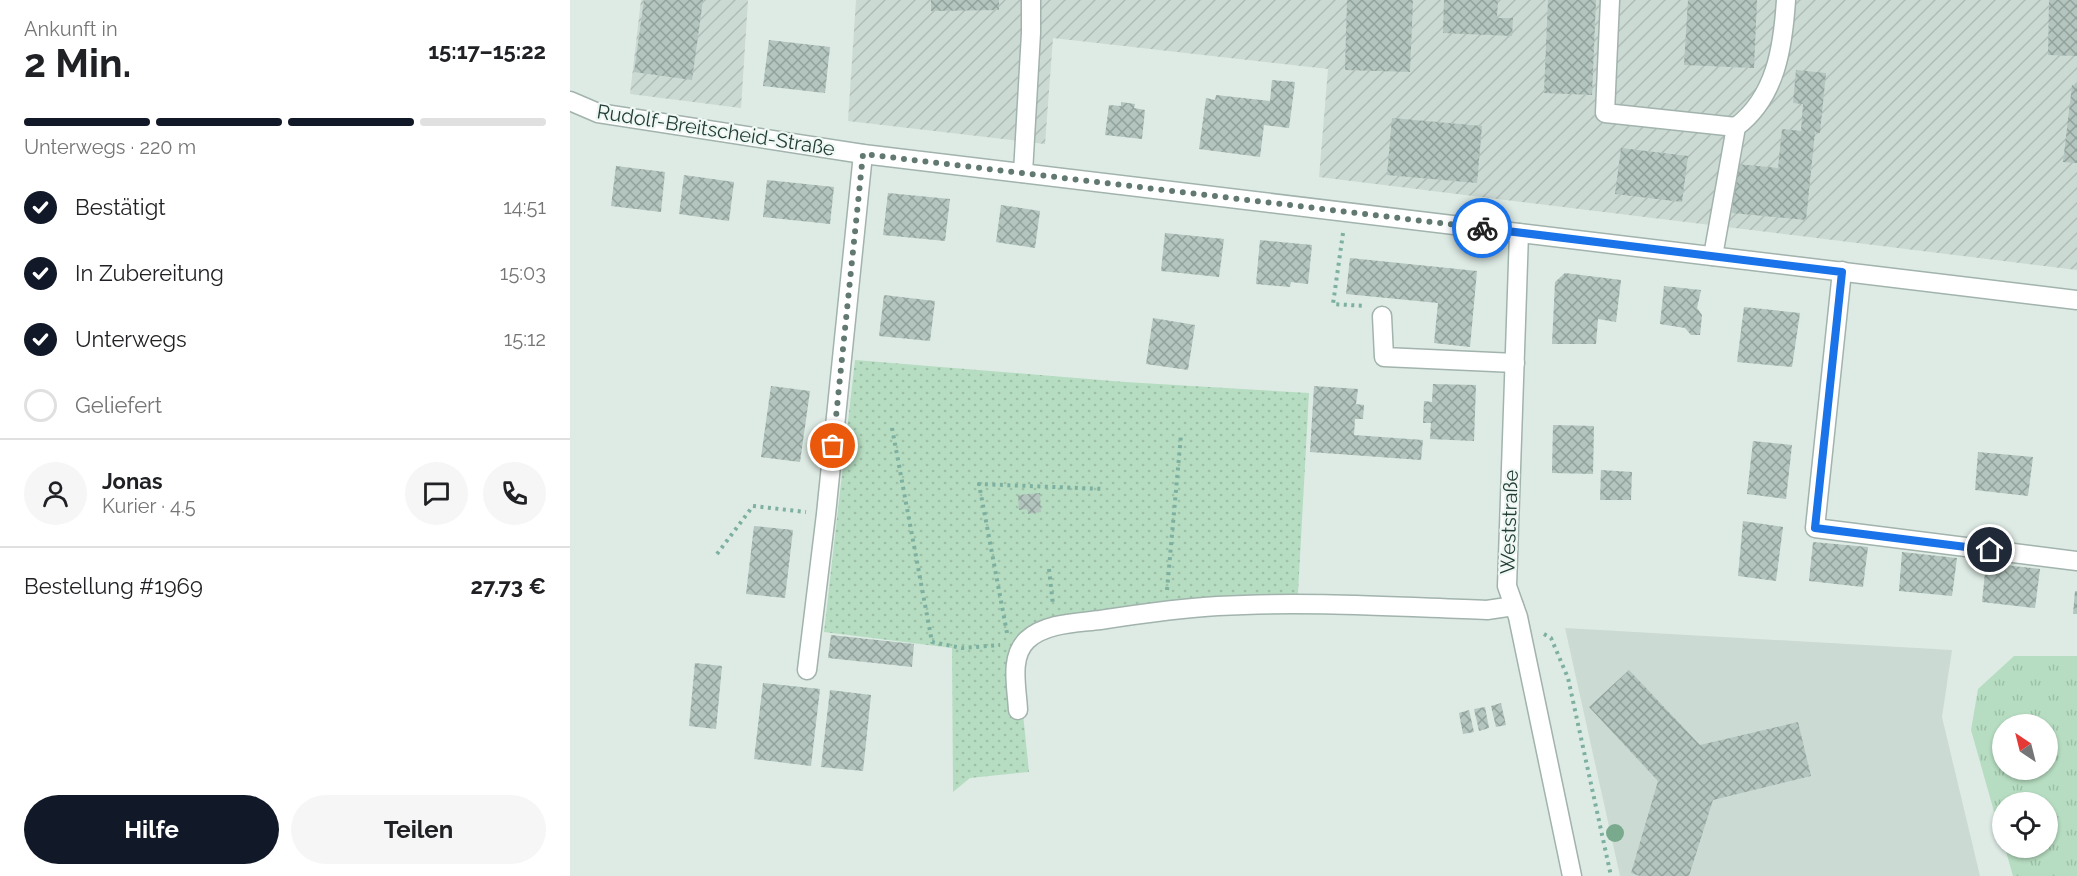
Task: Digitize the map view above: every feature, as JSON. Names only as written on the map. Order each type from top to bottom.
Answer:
[{"type":"street","points":[[1023,173],[1031,42],[1031,0]]},
{"type":"street","points":[[1610,0],[1605,113],[1736,127],[1747,119],[1766,93],[1773,78],[1784,40],[1786,0]]},
{"type":"street","name":"Rudolf-Breitscheid-Straße","points":[[570,101],[598,113],[863,154],[2077,300]]},
{"type":"street","points":[[1713,256],[1736,127]]},
{"type":"street","name":"Rudolf-Breitscheid-Straße","points":[[807,670],[826,514],[863,154]]},
{"type":"street","name":"Weststraße","points":[[1520,233],[1507,586],[1516,611],[1572,876]]},
{"type":"street","points":[[1842,272],[1815,528],[2077,561]]},
{"type":"street","points":[[1382,316],[1384,357],[1515,363]]},
{"type":"street","points":[[1018,710],[1015,644],[1055,627],[1165,611],[1218,606],[1331,605],[1516,611]]},
{"type":"path","points":[[1346,212],[1333,304],[1375,307],[1382,316]]},
{"type":"path","points":[[892,428],[932,642],[962,648],[1015,644],[979,484],[1104,489]]},
{"type":"path","points":[[1165,611],[1181,435]]},
{"type":"path","points":[[717,554],[753,506],[826,514]]},
{"type":"path","points":[[1050,569],[1055,627]]},
{"type":"path","points":[[1516,611],[1551,638],[1568,678],[1611,876]]},
{"type":"shaded area","points":[[641,0],[748,0],[741,108],[630,94]]},
{"type":"shaded area","points":[[856,0],[2077,0],[2077,270],[1319,177],[1328,69],[1053,38],[1045,144],[848,121]]},
{"type":"shaded area","points":[[1565,628],[1952,650],[1942,717],[1980,876],[1620,876]]},
{"type":"green space","points":[[855,360],[1125,382],[1309,393],[1297,611],[1173,614],[1044,637],[1032,646],[1024,658],[1023,714],[1029,772],[970,778],[953,792],[952,648],[824,632]]},
{"type":"green space","points":[[2014,656],[2077,656],[2077,876],[2013,876],[2008,858],[2058,858],[2058,792],[1992,792],[1992,805],[1971,730],[1978,689]]},
{"type":"building","points":[[644,0],[703,0],[692,80],[634,72]]},
{"type":"building","points":[[931,0],[999,0],[999,10],[931,11]]},
{"type":"building","points":[[1347,0],[1413,0],[1410,72],[1345,70]]},
{"type":"building","points":[[1444,0],[1498,0],[1497,18],[1513,18],[1512,36],[1443,33]]},
{"type":"building","points":[[1548,0],[1596,0],[1592,95],[1544,93]]},
{"type":"building","points":[[1688,0],[1757,0],[1754,68],[1684,65]]},
{"type":"building","points":[[2049,0],[2077,0],[2077,56],[2048,55]]},
{"type":"building","points":[[769,40],[830,47],[825,93],[763,86]]},
{"type":"building","points":[[1796,70],[1826,73],[1820,133],[1815,132],[1806,220],[1732,213],[1737,164],[1778,168],[1782,129],[1801,131],[1803,104],[1793,103]]},
{"type":"building","points":[[1272,80],[1295,82],[1289,128],[1264,125],[1260,157],[1199,149],[1206,98],[1215,100],[1216,95],[1270,101]]},
{"type":"building","points":[[2072,85],[2077,85],[2077,163],[2063,162]]},
{"type":"building","points":[[1121,102],[1135,104],[1134,108],[1145,110],[1142,139],[1105,135],[1109,105],[1121,106]]},
{"type":"building","points":[[1392,118],[1482,126],[1477,183],[1387,175]]},
{"type":"building","points":[[1621,148],[1688,156],[1682,202],[1615,194]]},
{"type":"building","points":[[616,166],[665,172],[661,212],[611,206]]},
{"type":"building","points":[[684,175],[734,182],[729,221],[679,214]]},
{"type":"building","points":[[767,180],[834,187],[830,224],[763,217]]},
{"type":"building","points":[[888,193],[950,199],[945,241],[883,235]]},
{"type":"building","points":[[1001,205],[1040,211],[1035,248],[996,242]]},
{"type":"building","points":[[1165,233],[1224,239],[1219,277],[1161,271]]},
{"type":"building","points":[[1260,240],[1312,245],[1308,284],[1291,282],[1290,287],[1256,284]]},
{"type":"building","points":[[1350,258],[1477,271],[1470,347],[1434,343],[1438,303],[1346,294]]},
{"type":"building","points":[[1565,273],[1621,280],[1616,322],[1598,319],[1596,344],[1552,344],[1555,282]]},
{"type":"building","points":[[1664,286],[1701,290],[1697,308],[1702,315],[1700,335],[1691,335],[1685,328],[1660,324]]},
{"type":"building","points":[[884,295],[935,301],[930,341],[879,336]]},
{"type":"building","points":[[1744,307],[1800,313],[1792,367],[1737,362]]},
{"type":"building","points":[[1153,318],[1195,325],[1188,370],[1146,364]]},
{"type":"building","points":[[1433,384],[1476,385],[1474,441],[1430,439],[1431,423],[1423,423],[1424,401],[1432,402]]},
{"type":"building","points":[[771,386],[810,391],[800,462],[761,457]]},
{"type":"building","points":[[1314,386],[1358,389],[1356,404],[1364,405],[1363,419],[1355,419],[1354,435],[1423,440],[1421,460],[1310,452]]},
{"type":"building","points":[[1553,425],[1594,426],[1593,474],[1552,473]]},
{"type":"building","points":[[1753,441],[1792,445],[1786,499],[1747,494]]},
{"type":"building","points":[[1978,452],[2033,457],[2028,496],[1975,490]]},
{"type":"building","points":[[1601,470],[1632,472],[1631,500],[1600,500]]},
{"type":"building","points":[[1040,493],[1041,512],[1028,514],[1027,509],[1019,510],[1018,495]]},
{"type":"building","points":[[1743,521],[1783,527],[1776,581],[1738,576]]},
{"type":"building","points":[[754,526],[793,530],[785,598],[746,594]]},
{"type":"building","points":[[1813,542],[1868,547],[1863,587],[1809,581]]},
{"type":"building","points":[[1902,552],[1957,558],[1952,596],[1899,591]]},
{"type":"building","points":[[1986,563],[2040,569],[2035,608],[1982,602]]},
{"type":"building","points":[[2075,591],[2077,591],[2077,614],[2073,614]]},
{"type":"building","points":[[831,635],[914,644],[912,667],[828,658]]},
{"type":"building","points":[[695,663],[722,666],[716,729],[689,726]]},
{"type":"building","points":[[1629,670],[1700,745],[1798,722],[1811,776],[1713,800],[1689,876],[1640,876],[1631,873],[1658,781],[1589,707]]},
{"type":"building","points":[[763,683],[820,689],[811,766],[754,759]]},
{"type":"building","points":[[830,690],[871,695],[863,771],[821,767]]},
{"type":"building","points":[[1501,703],[1506,725],[1496,727],[1491,706]]},
{"type":"building","points":[[1485,707],[1489,728],[1479,731],[1474,709]]},
{"type":"building","points":[[1469,710],[1474,732],[1463,734],[1459,713]]},
{"type":"way so far","points":[[833,446],[863,154],[1482,228]]},
{"type":"route","points":[[1482,228],[1842,272],[1815,528],[1990,550]]}]
